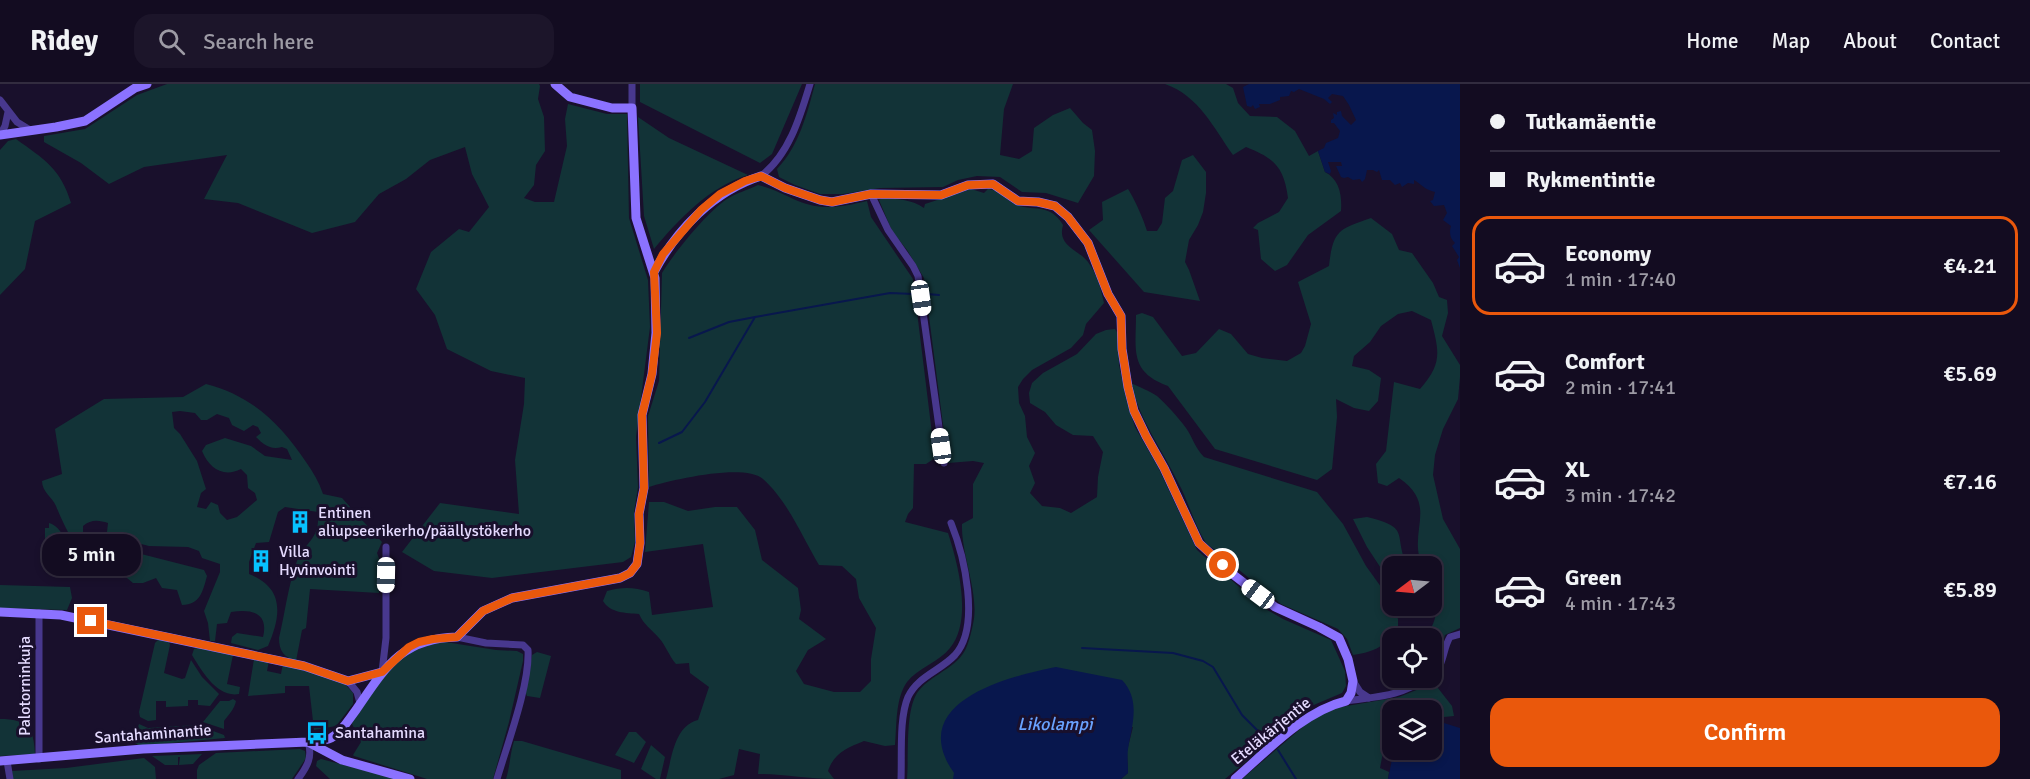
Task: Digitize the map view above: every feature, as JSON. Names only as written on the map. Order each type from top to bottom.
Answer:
[{"type":"street","points":[[0,135],[85,121],[135,88],[147,84]]},
{"type":"street","points":[[555,84],[570,97],[612,108],[633,108]]},
{"type":"street","points":[[457,637],[483,611],[512,598],[620,578],[630,573],[637,564],[640,543],[639,514],[644,488],[642,415],[652,374],[657,333],[654,272],[636,218],[632,84]]},
{"type":"street","points":[[654,272],[663,254],[701,210],[720,194],[745,181],[761,176],[771,168],[785,148],[810,84]]},
{"type":"street","points":[[0,100],[17,122],[30,130]]},
{"type":"street","points":[[0,135],[8,112]]},
{"type":"street","points":[[761,176],[785,188],[832,202],[871,194],[941,195],[968,185],[993,184],[1018,201],[1055,206],[1071,220],[1088,243],[1108,294],[1121,316],[1122,349],[1134,411],[1199,543],[1235,576],[1275,607],[1339,639],[1348,659],[1353,681],[1360,692],[1369,698]]},
{"type":"street","points":[[871,194],[888,230],[918,276],[944,463]]},
{"type":"street","points":[[901,779],[904,710],[908,697],[922,678],[945,664],[956,654],[968,622],[964,568],[951,523]]},
{"type":"street","points":[[348,681],[382,672],[386,638],[386,548]]},
{"type":"street","points":[[0,612],[67,616],[304,666],[348,681],[357,692],[360,703]]},
{"type":"street","name":"Palotorninkuja","points":[[39,613],[39,759]]},
{"type":"street","name":"Eteläkärjentie","points":[[1442,659],[1450,637],[1460,634]]},
{"type":"street","points":[[457,637],[486,643],[523,645],[528,650],[529,658],[520,701],[497,779]]},
{"type":"street","name":"Santahaminantie","points":[[4,761],[143,749],[308,742],[330,739],[344,726],[382,672],[409,647],[433,639],[457,637]]},
{"type":"street","points":[[1346,701],[1351,693],[1353,681]]},
{"type":"street","name":"Eteläkärjentie","points":[[1235,779],[1313,713],[1331,704],[1386,696],[1410,688]]},
{"type":"street","points":[[298,779],[307,767],[310,758],[308,742]]},
{"type":"street","points":[[308,742],[342,760],[410,779]]},
{"type":"street","points":[[4,761],[10,779]]},
{"type":"green space","points":[[167,84],[539,84],[538,99],[544,117],[545,151],[536,165],[534,185],[524,198],[535,202],[554,202],[567,146],[565,119],[568,104],[607,114],[627,114],[629,218],[648,280],[650,327],[636,437],[638,487],[634,512],[635,542],[631,557],[623,562],[492,578],[434,571],[402,552],[440,503],[519,514],[515,460],[524,404],[525,378],[491,371],[447,349],[435,315],[416,289],[431,252],[459,229],[469,232],[489,207],[472,174],[465,147],[430,160],[406,179],[379,194],[355,222],[312,233],[238,203],[204,199],[227,155],[144,167],[109,184],[81,163],[44,142],[44,136],[85,129],[137,95]]},
{"type":"green space","points":[[640,84],[802,84],[772,154],[760,163],[640,102]]},
{"type":"green space","points":[[815,84],[1013,84],[1004,109],[1000,155],[1019,159],[1032,151],[1034,128],[1053,115],[1070,108],[1092,130],[1095,151],[1094,176],[1078,203],[1046,193],[1022,192],[1000,177],[977,176],[958,180],[943,187],[880,188],[843,194],[820,194],[779,177],[777,169],[797,140]]},
{"type":"green space","points":[[1165,84],[1226,84],[1233,88],[1238,103],[1250,116],[1277,117],[1295,131],[1309,156],[1318,151],[1325,172],[1334,179],[1339,189],[1341,211],[1308,235],[1287,265],[1275,271],[1261,259],[1258,230],[1253,228],[1279,212],[1288,198],[1284,178],[1276,165],[1264,155],[1246,147],[1233,155],[1196,104],[1177,89]]},
{"type":"green space","points":[[638,117],[669,138],[748,175],[721,187],[696,205],[654,249],[644,216]]},
{"type":"green space","points":[[16,139],[43,159],[57,173],[71,203],[35,221],[25,269],[0,295],[0,150],[8,141]]},
{"type":"green space","points":[[1193,155],[1206,172],[1206,193],[1203,212],[1189,240],[1185,262],[1200,301],[1144,292],[1089,230],[1103,220],[1102,202],[1128,189],[1147,231],[1157,231],[1162,223],[1165,198],[1173,191],[1182,160]]},
{"type":"green space","points":[[758,185],[815,206],[841,206],[867,201],[871,217],[913,279],[935,458],[926,464],[914,464],[913,508],[905,522],[948,533],[959,576],[961,623],[950,648],[912,677],[903,689],[897,712],[895,745],[885,746],[864,741],[847,749],[838,755],[828,771],[834,779],[758,774],[760,754],[739,749],[734,775],[719,779],[666,779],[675,744],[684,729],[690,723],[698,720],[709,687],[690,673],[689,663],[676,664],[639,614],[614,610],[603,601],[607,591],[628,588],[649,592],[652,615],[713,607],[703,544],[645,552],[649,502],[664,502],[688,511],[737,507],[755,530],[762,560],[798,588],[801,610],[799,619],[826,639],[808,650],[796,671],[804,684],[834,692],[860,692],[871,681],[871,659],[876,628],[859,598],[856,579],[842,566],[819,565],[780,497],[763,479],[754,474],[708,474],[649,487],[648,416],[659,381],[662,273],[691,233],[710,213],[731,197]]},
{"type":"green space","points":[[971,189],[984,193],[988,189],[993,190],[1017,205],[1045,210],[1056,216],[1063,225],[1063,238],[1066,243],[1088,262],[1094,272],[1104,303],[1086,324],[1083,335],[1071,348],[1032,370],[1018,387],[1019,403],[1025,416],[1027,437],[1035,453],[1029,466],[1035,483],[1030,493],[1042,506],[1060,508],[1071,513],[1097,497],[1103,452],[1093,436],[1073,435],[1056,425],[1045,412],[1030,403],[1029,393],[1032,383],[1043,373],[1077,354],[1096,334],[1115,329],[1118,334],[1119,365],[1135,427],[1158,467],[1197,550],[1262,607],[1331,640],[1345,671],[1346,686],[1342,693],[1309,707],[1225,779],[1121,779],[1128,773],[1127,751],[1133,727],[967,779],[907,779],[909,723],[913,701],[922,687],[957,661],[968,644],[971,632],[974,600],[964,549],[962,524],[973,518],[973,484],[984,463],[973,461],[948,463],[924,278],[892,231],[879,200],[882,198],[904,200],[924,208],[925,204]]},
{"type":"green space","points":[[1371,218],[1392,234],[1399,250],[1412,253],[1433,283],[1439,297],[1447,300],[1448,313],[1442,336],[1460,365],[1460,377],[1458,399],[1443,429],[1435,455],[1433,475],[1443,519],[1460,549],[1460,628],[1445,635],[1442,645],[1442,628],[1430,628],[1435,616],[1442,616],[1442,556],[1420,556],[1418,499],[1411,488],[1399,478],[1387,486],[1378,483],[1376,464],[1386,451],[1394,382],[1420,389],[1433,372],[1437,349],[1431,320],[1412,311],[1398,314],[1381,326],[1370,342],[1354,356],[1352,366],[1369,370],[1381,378],[1378,401],[1369,411],[1354,408],[1336,399],[1337,417],[1332,469],[1317,480],[1215,449],[1168,386],[1147,374],[1137,358],[1136,315],[1142,313],[1153,317],[1182,356],[1196,353],[1219,329],[1231,334],[1248,354],[1287,361],[1301,353],[1311,324],[1298,282],[1329,266],[1336,238],[1352,225]]},
{"type":"green space","points":[[1131,383],[1157,396],[1176,415],[1204,457],[1317,492],[1343,524],[1366,566],[1382,588],[1382,616],[1397,616],[1398,628],[1382,628],[1382,644],[1368,652],[1353,655],[1347,639],[1338,629],[1281,604],[1206,543],[1135,397]]},
{"type":"green space","points":[[206,384],[237,396],[264,413],[296,448],[318,481],[323,494],[342,498],[382,542],[377,553],[381,564],[379,593],[310,589],[306,628],[302,630],[296,661],[283,653],[279,638],[294,570],[301,554],[315,534],[318,512],[285,507],[278,512],[269,542],[256,543],[249,562],[249,574],[269,587],[277,604],[276,624],[268,646],[258,650],[231,643],[232,637],[237,633],[263,637],[261,617],[251,612],[231,612],[227,623],[217,624],[215,641],[210,641],[204,611],[220,572],[220,564],[202,558],[199,551],[188,547],[149,546],[110,536],[107,532],[108,523],[101,521],[92,521],[83,526],[83,536],[73,542],[44,488],[42,481],[62,474],[55,429],[104,399],[183,397]],"holes":[[[172,412],[195,413],[201,420],[207,420],[217,414],[229,418],[232,425],[244,431],[253,425],[258,427],[261,433],[256,437],[259,440],[271,447],[287,449],[292,460],[265,456],[251,446],[225,438],[206,445],[202,451],[213,467],[223,472],[234,472],[241,469],[247,475],[248,488],[255,493],[257,500],[237,517],[227,520],[220,513],[218,505],[211,502],[206,509],[197,507],[201,493],[206,489],[197,461],[174,428]]]},
{"type":"green space","points":[[1367,517],[1391,525],[1399,534],[1404,556],[1382,556],[1382,570],[1353,519]]},
{"type":"green space","points":[[49,523],[58,528],[67,543],[71,560],[69,562],[60,562],[45,540],[45,528],[49,528]]},
{"type":"green space","points":[[88,543],[98,543],[204,570],[207,576],[202,592],[193,603],[182,605],[177,590],[162,588],[156,578],[143,583],[133,583],[121,573],[110,556],[102,558],[95,564],[83,563],[80,550]]},
{"type":"green space","points":[[0,585],[70,587],[72,598],[67,610],[0,608]]},
{"type":"green space","points":[[159,639],[169,642],[170,645],[164,673],[185,678],[191,660],[202,677],[219,694],[210,706],[198,705],[198,700],[188,700],[188,706],[166,707],[166,701],[156,701],[156,720],[148,721],[140,717],[139,712],[155,643]]},
{"type":"green space","points":[[445,642],[517,651],[523,654],[509,722],[493,779],[427,779],[354,756],[361,742],[352,724],[376,685],[412,650]]},
{"type":"green space","points":[[200,647],[233,655],[227,684],[240,687],[239,694],[224,692],[205,675],[192,655],[194,649]]},
{"type":"green space","points":[[537,652],[551,656],[540,698],[527,696],[525,691],[532,655]]},
{"type":"green space","points":[[254,659],[269,661],[267,671],[281,674],[283,663],[345,684],[353,693],[353,704],[336,726],[314,730],[309,686],[285,686],[285,693],[248,696]]},
{"type":"green space","points":[[1422,688],[1438,688],[1452,706],[1454,716],[1442,716],[1442,700],[1382,700],[1380,768],[1389,772],[1388,779],[1242,779],[1313,718],[1335,708],[1399,697]]},
{"type":"green space","points":[[233,699],[236,701],[224,721],[224,729],[203,722],[220,701]]},
{"type":"green space","points":[[0,719],[17,721],[27,727],[33,738],[35,754],[0,756]]},
{"type":"green space","points":[[139,724],[148,728],[197,725],[224,735],[225,738],[140,746],[135,743],[134,737]]},
{"type":"green space","points":[[629,732],[636,732],[646,742],[634,763],[615,755]]},
{"type":"green space","points":[[514,741],[522,741],[621,770],[621,779],[506,779]]},
{"type":"green space","points":[[651,745],[665,757],[660,779],[656,779],[641,769]]},
{"type":"green space","points":[[300,749],[305,751],[306,758],[292,779],[197,779],[199,765],[216,753]]},
{"type":"green space","points":[[202,754],[193,764],[179,765],[180,757],[178,757],[178,765],[165,765],[152,756]]},
{"type":"green space","points":[[144,758],[155,767],[156,779],[13,779],[12,771],[66,768]]},
{"type":"green space","points":[[321,759],[398,779],[330,779],[316,766],[317,761]]},
{"type":"water","points":[[1249,84],[1460,84],[1460,268],[1457,260],[1459,257],[1452,246],[1455,243],[1450,235],[1451,226],[1443,220],[1447,213],[1444,205],[1434,206],[1430,201],[1433,200],[1435,192],[1414,180],[1414,184],[1408,183],[1402,187],[1400,183],[1395,185],[1390,180],[1382,180],[1379,170],[1377,172],[1367,170],[1362,182],[1360,179],[1344,178],[1341,177],[1336,166],[1342,166],[1341,162],[1328,162],[1331,171],[1330,174],[1325,172],[1318,151],[1324,148],[1326,143],[1338,138],[1340,131],[1334,123],[1331,123],[1334,118],[1333,113],[1337,115],[1337,112],[1341,111],[1342,116],[1351,125],[1356,120],[1343,96],[1332,94],[1328,98],[1332,102],[1330,104],[1324,99],[1299,89],[1291,91],[1289,96],[1280,97],[1280,100],[1270,104],[1259,104],[1260,107],[1255,109],[1253,105],[1247,106],[1243,87]]},
{"type":"water","name":"Likolampi","points":[[1056,667],[1122,680],[1128,688],[1132,696],[1134,713],[1128,752],[1128,773],[1121,779],[953,779],[954,773],[945,757],[941,736],[946,719],[959,704],[976,692],[997,683]]},
{"type":"water","points":[[1442,722],[1460,728],[1460,779],[1388,779],[1392,760],[1442,760]]},
{"type":"waterway","points":[[689,338],[729,322],[890,293],[914,294]]},
{"type":"waterway","points":[[927,294],[939,295]]},
{"type":"waterway","points":[[659,443],[682,432],[705,402],[755,317]]},
{"type":"waterway","points":[[1082,648],[1173,653],[1203,661],[1213,667],[1242,715],[1269,742]]},
{"type":"waterway","points":[[1278,750],[1296,779]]},
{"type":"place","name":"Entinen aliupseerikerho/päällystökerho","points":[[300,522]]},
{"type":"place","name":"Villa Hyvinvointi","points":[[261,561]]},
{"type":"place","name":"Santahamina","points":[[317,733]]},
{"type":"route","points":[[91,621],[304,666],[348,681],[382,672],[409,647],[419,642],[457,637],[483,611],[512,598],[620,578],[630,573],[637,564],[640,543],[639,514],[644,488],[642,415],[652,374],[657,333],[654,272],[663,254],[701,210],[720,194],[745,181],[761,176],[785,188],[832,202],[871,194],[941,195],[968,185],[993,184],[1018,201],[1055,206],[1068,217],[1088,243],[1108,294],[1121,316],[1122,349],[1134,411],[1199,543],[1223,565]]}]
